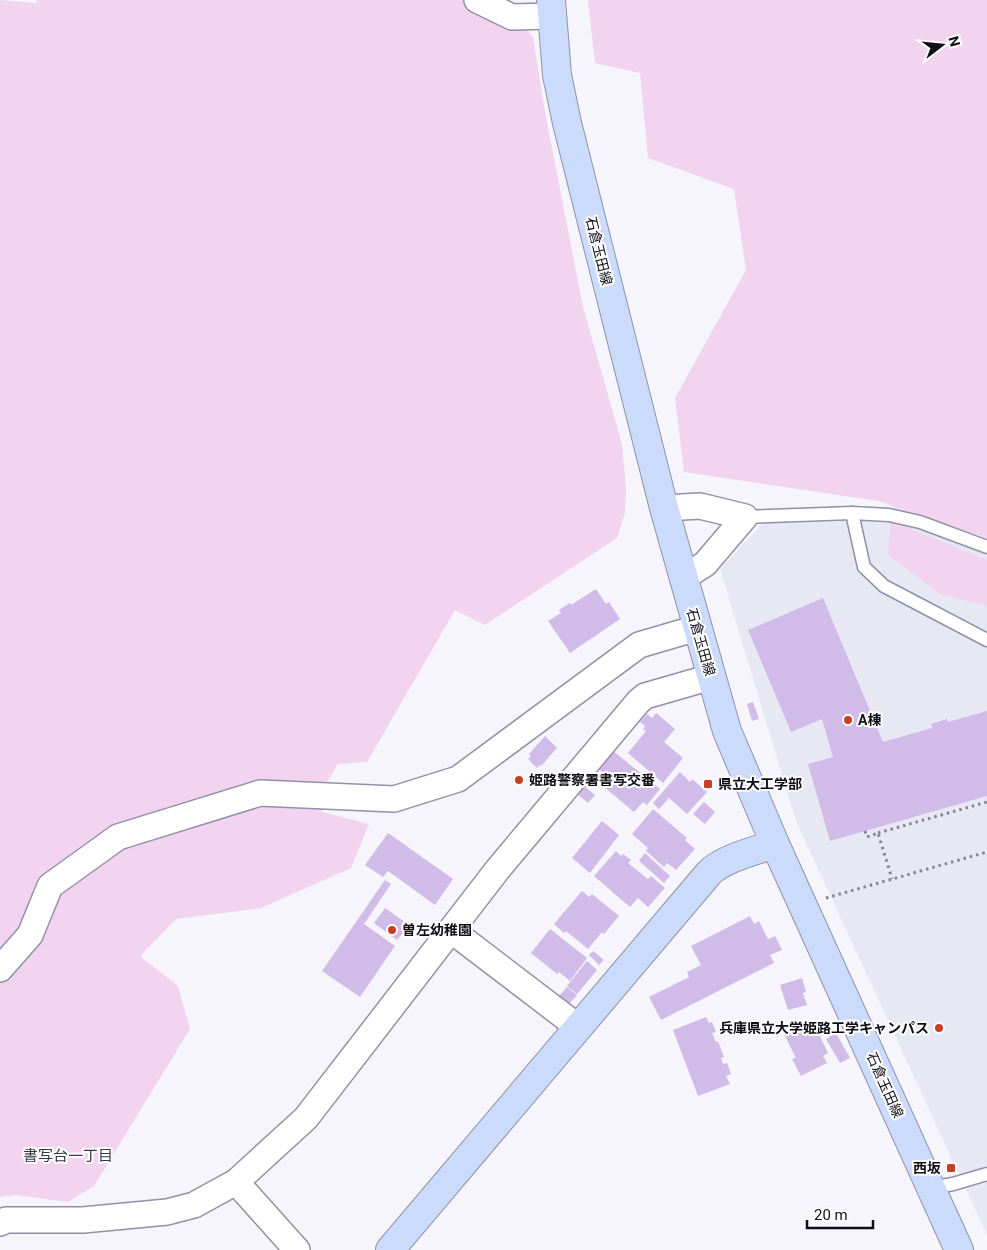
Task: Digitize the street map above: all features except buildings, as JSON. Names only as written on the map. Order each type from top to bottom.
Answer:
[{"type":"main road","name":"石倉玉田線","points":[[552,8],[557,75],[567,123],[664,508],[727,730],[775,844],[959,1250]]},
{"type":"main road","points":[[390,1250],[714,867],[775,844]]},
{"type":"street","points":[[477,0],[512,17],[552,8]]},
{"type":"street","points":[[664,508],[700,506],[745,516],[705,564],[683,578]]},
{"type":"street","points":[[0,969],[30,935],[50,886],[118,837],[260,793],[394,799],[458,779],[639,645],[697,628]]},
{"type":"street","points":[[0,1223],[6,1220],[83,1220],[167,1212],[194,1205],[236,1182],[306,1118],[498,870],[638,702],[645,696],[711,677]]},
{"type":"street","points":[[451,930],[578,1027]]},
{"type":"street","points":[[236,1182],[297,1250]]},
{"type":"lane","points":[[745,516],[852,513],[889,515],[920,522],[987,547]]},
{"type":"lane","points":[[852,513],[864,567],[871,574],[884,586],[987,640]]},
{"type":"lane","points":[[932,1188],[987,1174]]},
{"type":"path","points":[[865,831],[867,837],[987,802]]},
{"type":"path","points":[[878,833],[892,879]]},
{"type":"path","points":[[823,899],[987,852]]},
{"type":"shaded area","points":[[0,0],[36,3],[37,0],[493,0],[508,9],[533,37],[545,112],[583,307],[622,444],[626,488],[625,513],[617,538],[485,625],[455,610],[367,762],[338,764],[327,782],[322,812],[369,824],[351,868],[261,908],[176,919],[140,956],[178,986],[190,1029],[94,1186],[68,1202],[16,1195],[0,1197]]},
{"type":"shaded area","points":[[588,0],[987,0],[987,538],[878,501],[684,472],[675,398],[746,270],[734,189],[648,158],[640,73],[595,63]]},
{"type":"shaded area","name":"兵庫県立大学姫路工学キャンパス","points":[[907,506],[987,547],[987,1235],[796,821],[720,569],[774,511]]},
{"type":"shaded area","points":[[891,521],[987,560],[987,606],[940,594],[888,555]]},
{"type":"place","name":"A棟","points":[[848,720]]},
{"type":"place","name":"姫路警察署書写交番","points":[[519,780]]},
{"type":"place","name":"県立大工学部","points":[[708,784]]},
{"type":"place","name":"曽左幼稚園","points":[[392,930]]},
{"type":"place","name":"兵庫県立大学姫路工学キャンパス","points":[[939,1028]]},
{"type":"place","name":"西坂","points":[[951,1168]]},
{"type":"district","name":"書写台一丁目","points":[[68,1156]]}]
